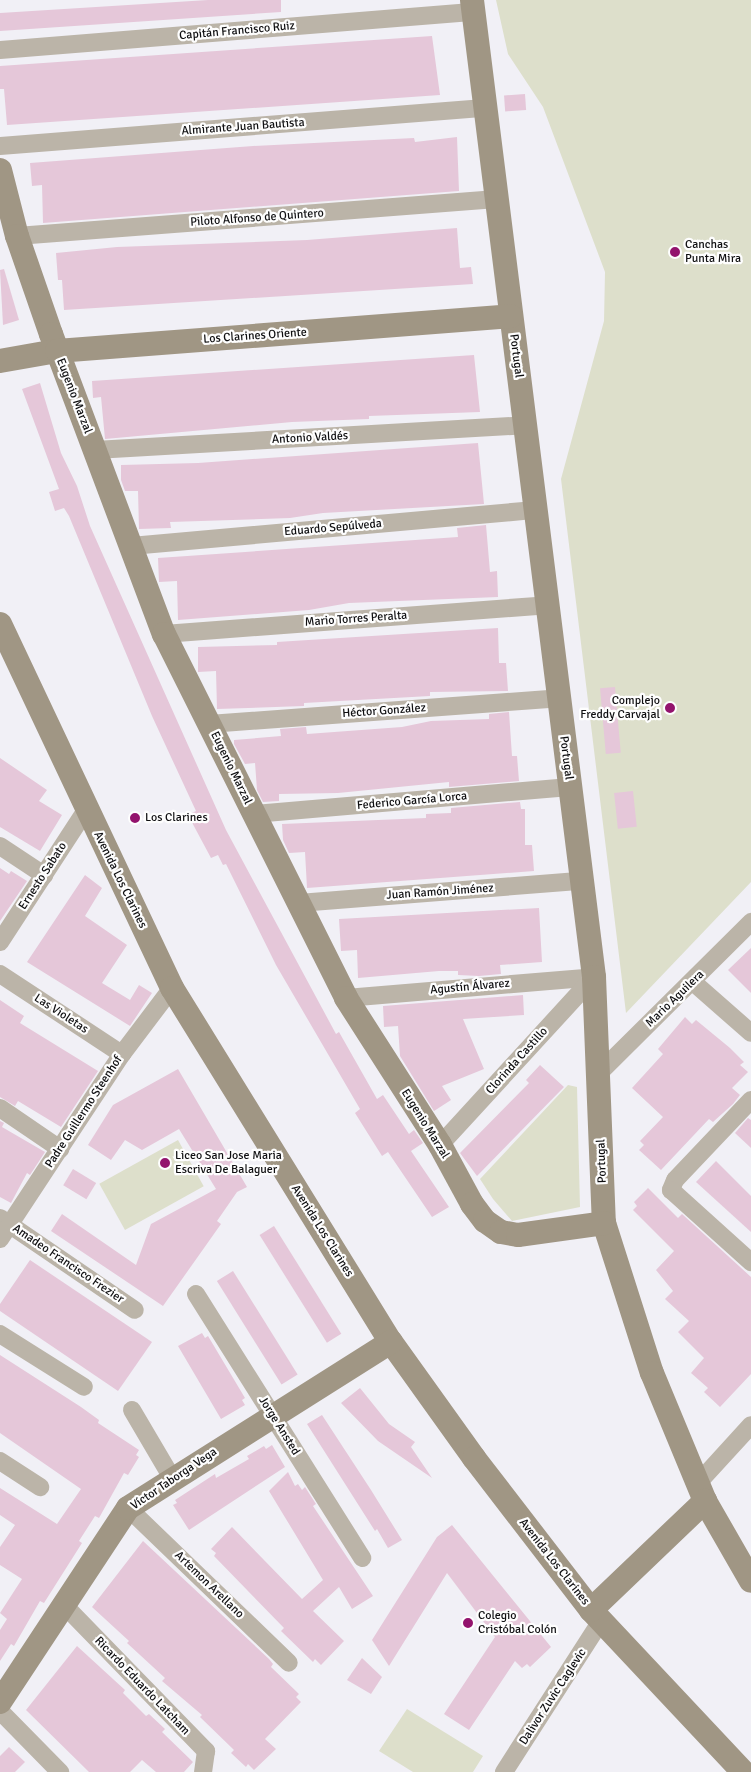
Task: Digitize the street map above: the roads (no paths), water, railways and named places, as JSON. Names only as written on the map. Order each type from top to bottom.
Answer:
[{"type":"main road","name":"Portugal","points":[[473,6],[594,977],[604,1222],[652,1373],[702,1491],[751,1581]]},
{"type":"main road","name":"Eugenio Marzal","points":[[0,170],[18,236],[57,351],[164,634],[346,998],[440,1145],[472,1204],[485,1221],[501,1232],[518,1235],[604,1222]]},
{"type":"main road","name":"Los Clarines Oriente","points":[[0,361],[57,351],[511,316]]},
{"type":"main road","name":"Avenida Los Clarines","points":[[2,637],[172,988],[391,1342],[474,1458],[596,1616],[743,1772]]},
{"type":"main road","name":"Víctor Taborga Vega","points":[[0,1702],[128,1508],[172,1478],[391,1342]]},
{"type":"main road","name":"Dalivor Zuvic Caglevic","points":[[596,1616],[702,1491]]},
{"type":"street","name":"Capitán Francisco Ruiz","points":[[0,50],[473,6]]},
{"type":"street","name":"Almirante Juan Bautista","points":[[0,146],[485,108]]},
{"type":"street","name":"Piloto Alfonso de Quintero","points":[[18,236],[497,199]]},
{"type":"street","name":"Antonio Valdés","points":[[95,450],[525,425]]},
{"type":"street","name":"Eduardo Sepúlveda","points":[[131,546],[535,510]]},
{"type":"street","name":"Mario Torres Peralta","points":[[164,634],[547,605]]},
{"type":"street","name":"Héctor González","points":[[209,724],[559,698]]},
{"type":"street","name":"Federico García Lorca","points":[[254,814],[570,787]]},
{"type":"street","name":"Ernesto Sabato","points":[[0,942],[86,810]]},
{"type":"street","points":[[0,846],[44,875]]},
{"type":"street","name":"Juan Ramón Jiménez","points":[[298,903],[582,881]]},
{"type":"street","name":"Mario Aguilera","points":[[598,1074],[693,982],[751,922]]},
{"type":"street","name":"Las Violetas","points":[[0,974],[122,1054]]},
{"type":"street","name":"Agustín Álvarez","points":[[346,998],[594,977]]},
{"type":"street","name":"Clorinda Castillo","points":[[440,1145],[594,977]]},
{"type":"street","points":[[693,982],[751,1033]]},
{"type":"street","name":"Padre Guillermo Steenhof","points":[[0,1239],[5,1221],[60,1149],[122,1054],[172,988]]},
{"type":"street","points":[[751,1100],[675,1180],[671,1190],[751,1262]]},
{"type":"street","points":[[0,1108],[60,1149]]},
{"type":"street","name":"Amadeo Francisco Frezier","points":[[5,1221],[135,1310]]},
{"type":"street","name":"Jorge Ansted","points":[[196,1294],[362,1558]]},
{"type":"street","points":[[0,1334],[84,1388]]},
{"type":"street","points":[[132,1410],[172,1478]]},
{"type":"street","name":"Dalivor Zuvic Caglevic","points":[[702,1491],[751,1425]]},
{"type":"street","points":[[0,1461],[40,1487]]},
{"type":"street","name":"Artemon Arellano","points":[[128,1508],[289,1663]]},
{"type":"street","name":"Ricardo Eduardo Latcham","points":[[64,1605],[206,1751],[203,1772]]},
{"type":"street","name":"Dalivor Zuvic Caglevic","points":[[504,1772],[596,1616]]},
{"type":"street","points":[[0,1711],[60,1772]]},
{"type":"place","name":"Canchas Punta Mira","points":[[675,252]]},
{"type":"place","name":"Complejo Freddy Carvajal","points":[[670,708]]},
{"type":"place","name":"Los Clarines","points":[[135,818]]},
{"type":"place","name":"Liceo San Jose Maria Escriva De Balaguer","points":[[165,1163]]},
{"type":"place","name":"Colegio Cristóbal Colón","points":[[468,1623]]}]
